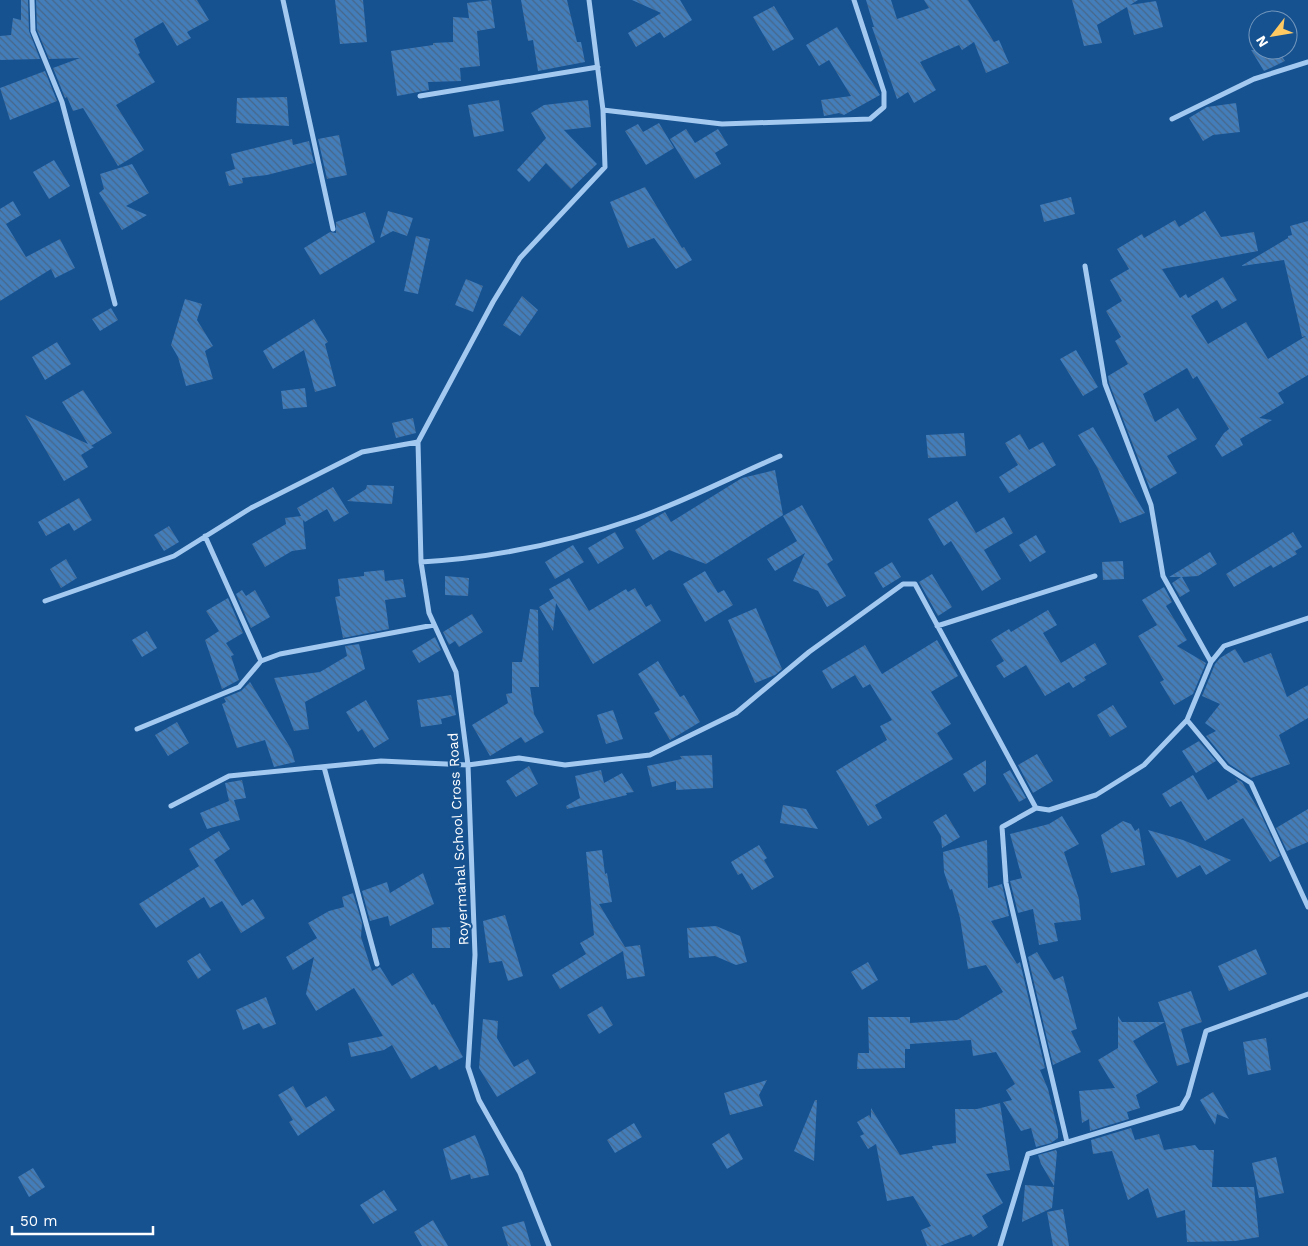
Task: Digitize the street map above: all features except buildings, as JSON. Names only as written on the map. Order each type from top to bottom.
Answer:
[{"type":"street","points":[[32,0],[33,31],[62,102],[115,304]]},
{"type":"street","points":[[282,0],[333,229]]},
{"type":"street","name":"Royermahal School Cross Road","points":[[549,1246],[520,1173],[479,1100],[468,1067],[475,954],[468,765],[456,672],[429,613],[420,562],[418,442],[493,302],[520,258],[605,167],[604,110],[589,0]]},
{"type":"street","points":[[604,110],[722,124],[870,119],[884,107],[884,92],[854,0]]},
{"type":"street","points":[[1172,119],[1254,79],[1308,62]]},
{"type":"street","points":[[420,96],[598,67]]},
{"type":"street","points":[[1085,266],[1105,384],[1151,505],[1163,576],[1211,662]]},
{"type":"street","points":[[46,601],[174,556],[251,508],[362,452],[418,442]]},
{"type":"street","points":[[420,562],[450,560],[573,539],[639,518],[780,456]]},
{"type":"street","points":[[205,536],[261,661]]},
{"type":"street","points":[[938,626],[1095,576]]},
{"type":"street","points":[[171,806],[229,776],[381,761],[468,765],[519,758],[565,765],[650,755],[736,713],[810,652],[903,584],[914,584],[1036,808]]},
{"type":"street","points":[[1067,1142],[1006,883],[1002,827],[1036,808],[1050,810],[1096,795],[1144,765],[1188,720],[1211,662],[1224,646],[1308,618]]},
{"type":"street","points":[[137,729],[239,687],[261,661],[280,654],[434,625]]},
{"type":"street","points":[[1188,720],[1226,767],[1251,783],[1308,907]]},
{"type":"street","points":[[324,767],[377,964]]},
{"type":"street","points":[[1000,1246],[1028,1154],[1182,1108],[1188,1096],[1206,1031],[1308,994]]}]
